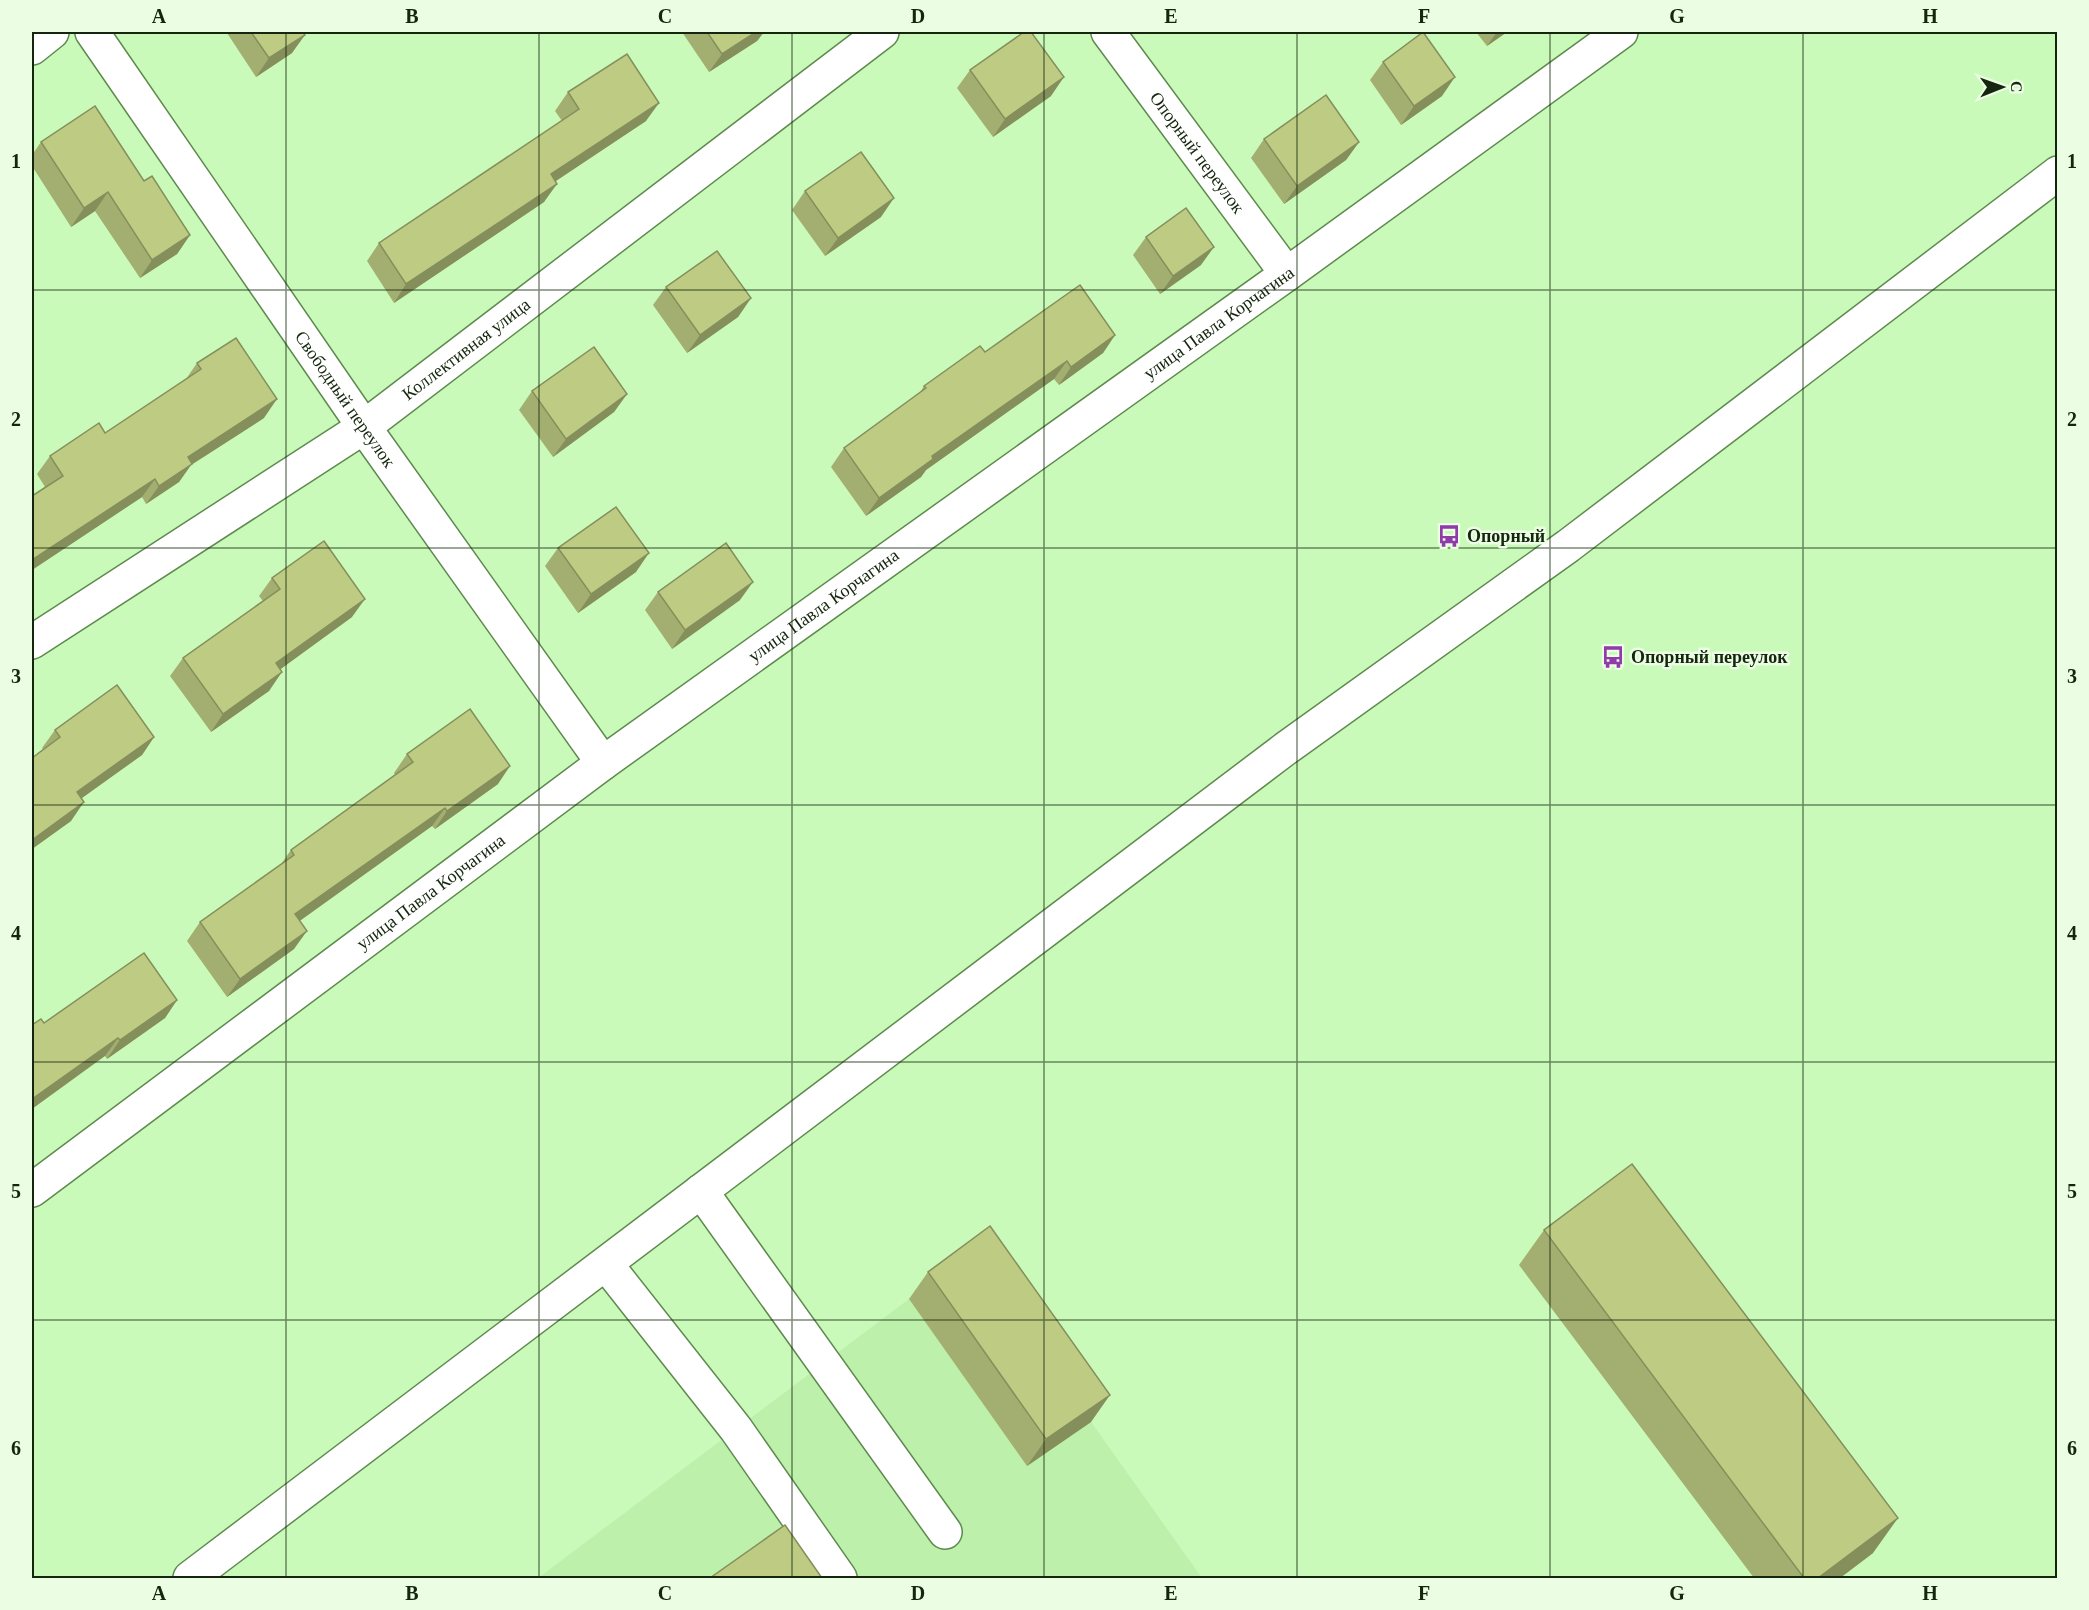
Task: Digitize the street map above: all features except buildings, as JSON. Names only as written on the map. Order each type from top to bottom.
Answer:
[{"type":"street","points":[[32,48],[52,32]]},
{"type":"street","name":"Свободный переулок","points":[[92,32],[364,427],[603,763]]},
{"type":"street","name":"Коллективная улица","points":[[32,642],[364,427],[882,32]]},
{"type":"street","name":"Опорный переулок","points":[[1108,32],[1287,274]]},
{"type":"street","name":"улица Павла Корчагина","points":[[32,1190],[603,763],[1621,32]]},
{"type":"street","points":[[190,1578],[1285,749],[1568,546],[2058,173]]},
{"type":"street","points":[[702,1191],[945,1532]]},
{"type":"street","points":[[606,1264],[736,1429],[840,1578]]},
{"type":"shaded area","points":[[971,1253],[1202,1578],[538,1578],[909,1299]]},
{"type":"place","name":"Опорный","points":[[1449,536]]},
{"type":"place","name":"Опорный переулок","points":[[1613,657]]}]
